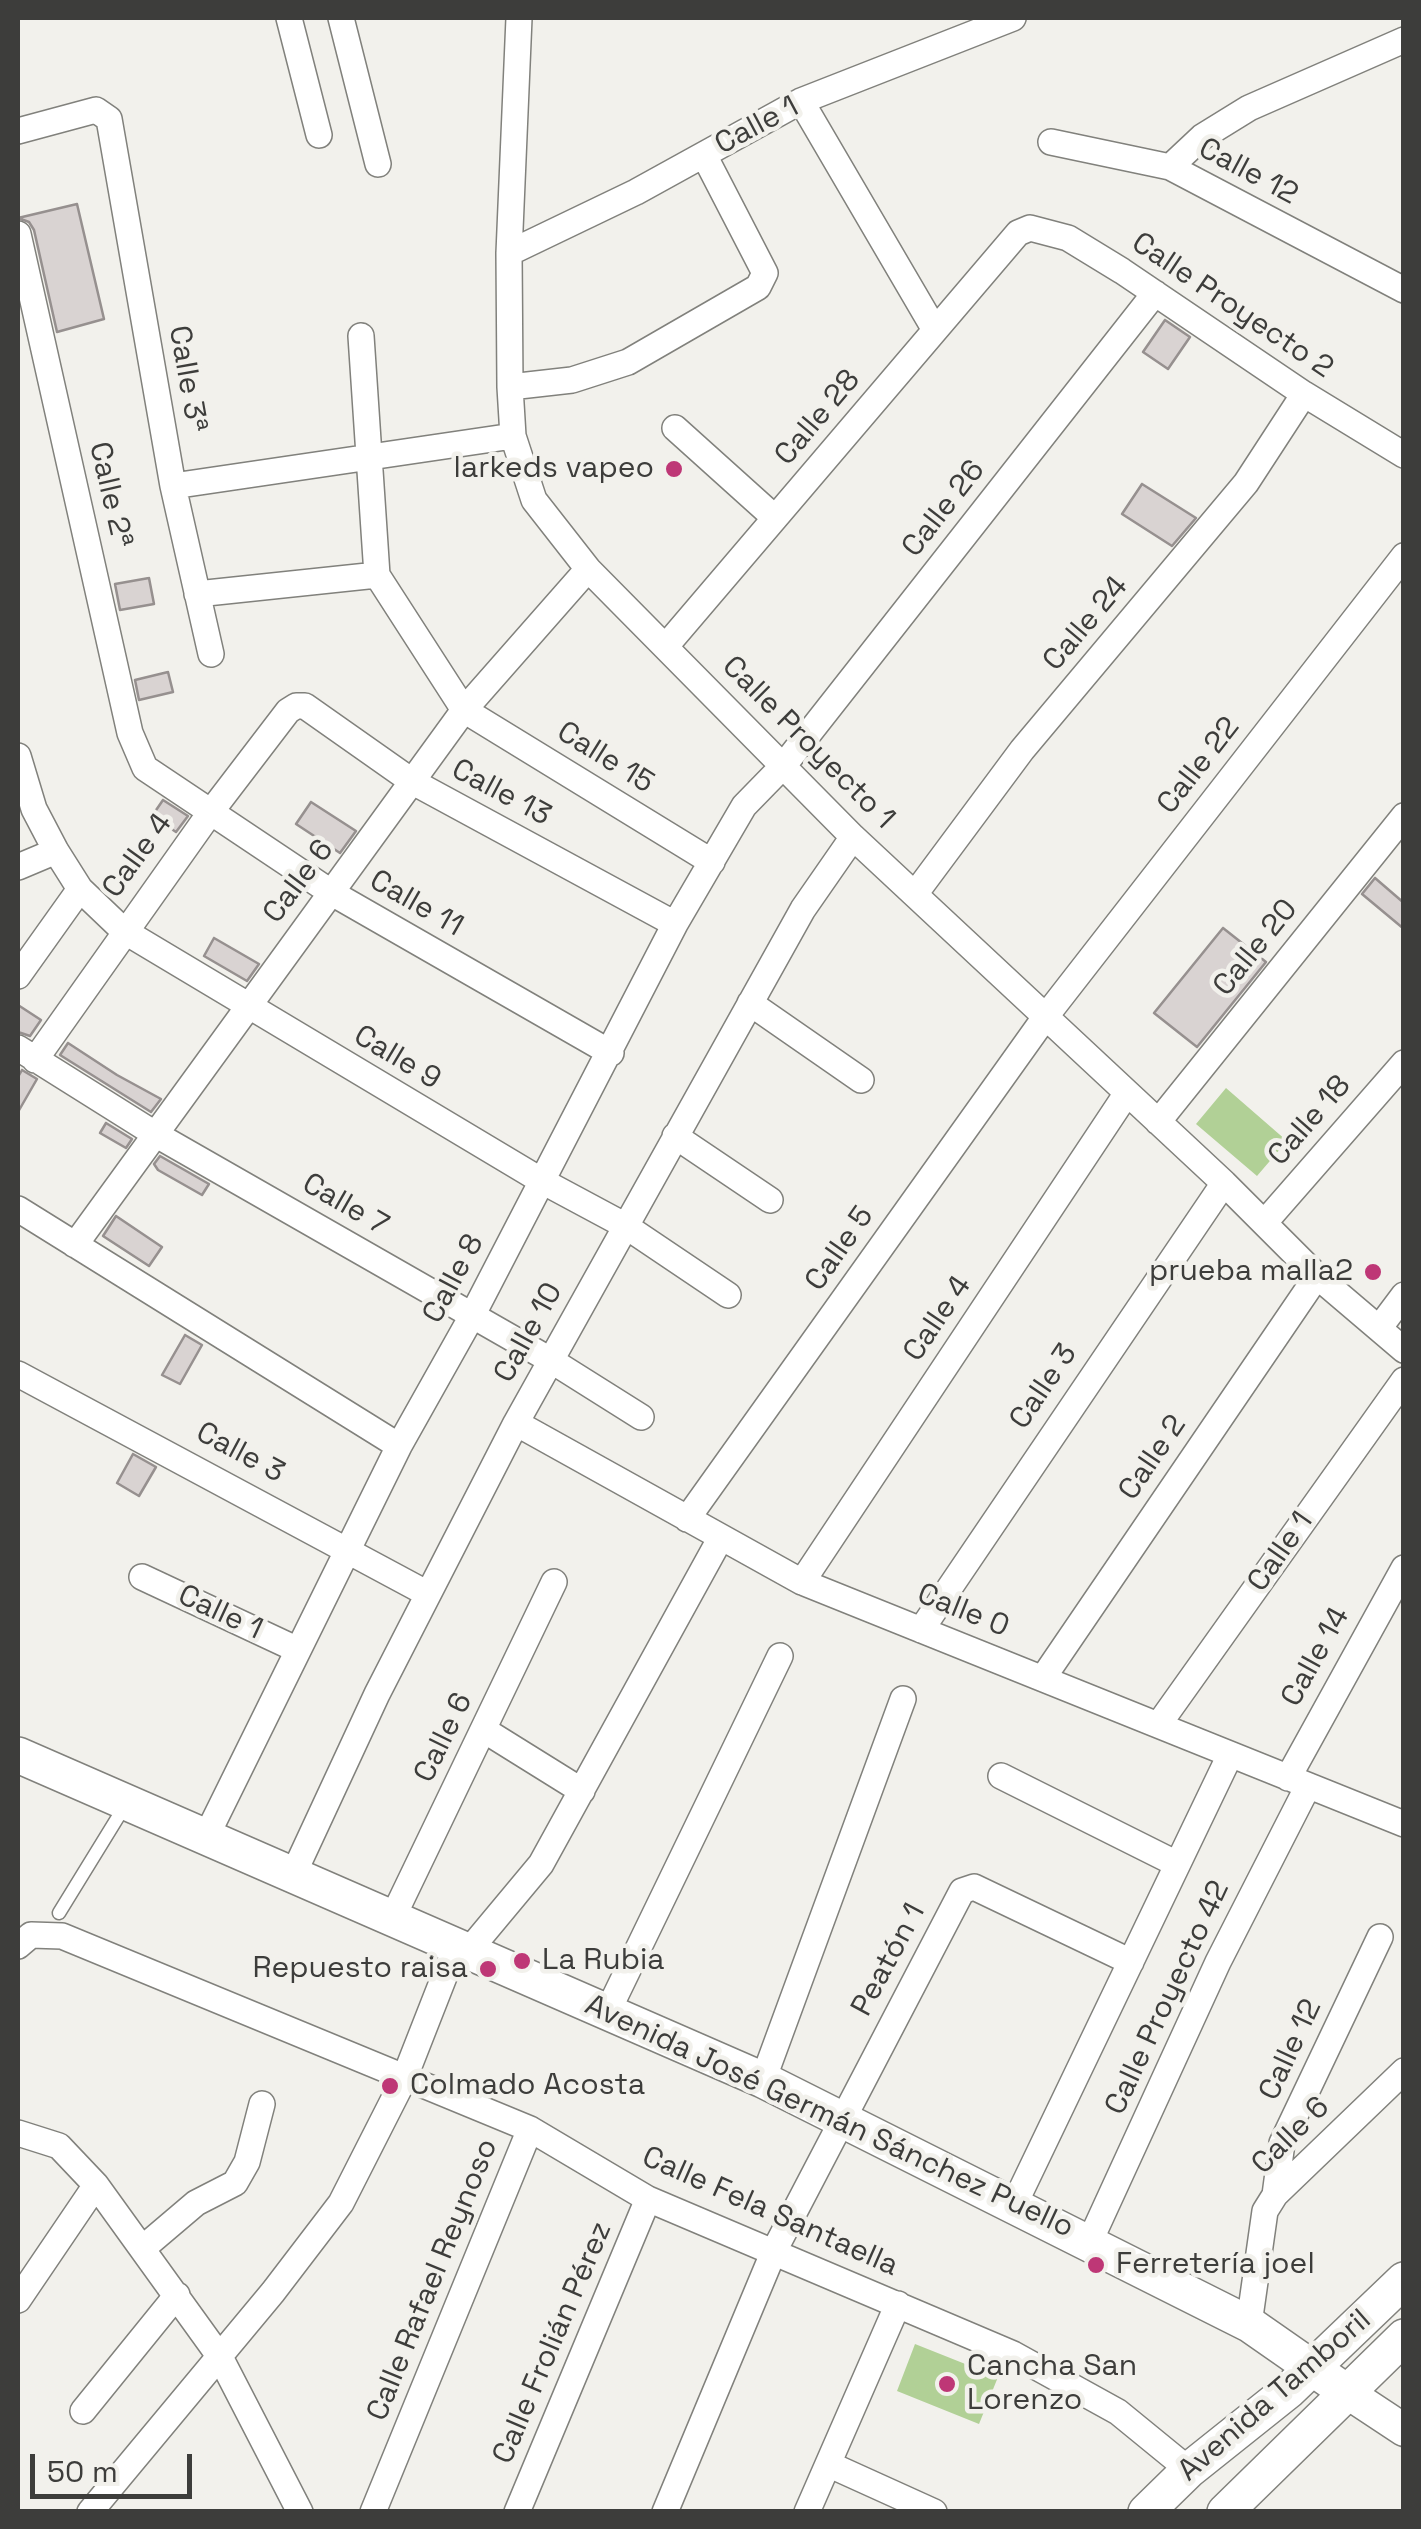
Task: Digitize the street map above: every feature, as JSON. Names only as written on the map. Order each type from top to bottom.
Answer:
[{"type":"main road","name":"Avenida José Germán Sánchez Puello","points":[[18,1755],[391,1922],[763,2080],[1015,2203],[1249,2324],[1348,2393]]},
{"type":"main road","name":"Avenida Tamboril","points":[[1146,2512],[1189,2470],[1312,2368],[1404,2280]]},
{"type":"main road","name":"Avenida Tamboril","points":[[1225,2512],[1404,2337]]},
{"type":"street","points":[[289,18],[319,134]]},
{"type":"street","points":[[341,18],[378,164]]},
{"type":"street","name":"Calle Proyecto 1","points":[[519,18],[509,253],[510,387],[513,436],[534,500],[588,568],[853,837],[1224,1182],[1317,1276],[1404,1350]]},
{"type":"street","name":"Calle 1","points":[[509,253],[801,102],[1013,18]]},
{"type":"street","points":[[1170,167],[1202,137],[1249,108],[1404,40]]},
{"type":"street","points":[[801,102],[935,330]]},
{"type":"street","name":"Calle 3ª","points":[[18,130],[96,110],[106,114],[173,486],[211,654]]},
{"type":"street","name":"Calle 12","points":[[1050,142],[1170,167],[1404,290]]},
{"type":"street","points":[[510,387],[572,380],[628,362],[758,287],[765,274],[704,155]]},
{"type":"street","name":"Calle Proyecto 2","points":[[1018,233],[1030,228],[1068,238],[1404,456]]},
{"type":"street","name":"Calle 28","points":[[666,646],[1018,233]]},
{"type":"street","name":"Calle 2ª","points":[[18,234],[130,733],[145,768]]},
{"type":"street","name":"Calle 26","points":[[784,765],[1155,293]]},
{"type":"street","points":[[361,336],[377,575],[464,710]]},
{"type":"street","name":"Calle 24","points":[[915,894],[1022,750],[1246,483],[1304,394]]},
{"type":"street","points":[[675,428],[775,518]]},
{"type":"street","points":[[173,486],[513,436]]},
{"type":"street","name":"Calle 22","points":[[1046,1016],[1404,556]]},
{"type":"street","name":"Calle 6","points":[[75,1245],[464,710],[588,568]]},
{"type":"street","points":[[197,594],[377,575]]},
{"type":"street","name":"Calle 13","points":[[306,706],[412,782],[675,924]]},
{"type":"street","name":"Calle 4","points":[[26,1054],[124,931],[288,710],[306,706]]},
{"type":"street","name":"Calle 15","points":[[464,710],[712,862]]},
{"type":"street","name":"Calle 9","points":[[18,756],[26,812],[80,889],[124,931],[542,1182],[624,1225],[728,1295]]},
{"type":"street","name":"Calle 8","points":[[205,1839],[399,1446],[472,1316],[675,924],[744,806],[784,765]]},
{"type":"street","name":"Calle 11","points":[[145,768],[332,893],[610,1053]]},
{"type":"street","name":"Calle 20","points":[[1158,1122],[1404,816]]},
{"type":"street","name":"Calle 10","points":[[292,1877],[516,1422],[826,870],[853,837]]},
{"type":"street","points":[[18,867],[56,851]]},
{"type":"street","points":[[18,976],[80,889]]},
{"type":"street","points":[[750,1004],[861,1080]]},
{"type":"street","name":"Calle 5","points":[[687,1519],[1046,1016]]},
{"type":"street","name":"Calle 7","points":[[26,1054],[155,1134],[552,1361],[641,1418]]},
{"type":"street","name":"Calle 18","points":[[1265,1222],[1404,1063]]},
{"type":"street","name":"Calle 4","points":[[802,1582],[1127,1093]]},
{"type":"street","points":[[675,1136],[770,1200]]},
{"type":"street","name":"Calle 3","points":[[921,1630],[1224,1182]]},
{"type":"street","points":[[18,1210],[399,1446]]},
{"type":"street","name":"Calle 2","points":[[1043,1678],[1317,1276]]},
{"type":"street","points":[[1380,1327],[1404,1296]]},
{"type":"street","name":"Calle 3","points":[[18,1374],[428,1594]]},
{"type":"street","name":"Calle 1","points":[[1158,1724],[1404,1380]]},
{"type":"street","name":"Calle 0","points":[[516,1422],[720,1540],[802,1582],[1402,1821]]},
{"type":"street","points":[[90,2512],[220,2358],[341,2203],[404,2079],[461,1952],[541,1864],[720,1540]]},
{"type":"street","name":"Calle 14","points":[[1298,1782],[1404,1568]]},
{"type":"street","name":"Calle 1","points":[[142,1576],[298,1650]]},
{"type":"street","name":"Calle 6","points":[[391,1922],[554,1582]]},
{"type":"street","points":[[608,2011],[780,1656]]},
{"type":"street","points":[[763,2080],[903,1699]]},
{"type":"street","points":[[484,1730],[582,1791]]},
{"type":"street","points":[[1015,2203],[1230,1754]]},
{"type":"street","points":[[1001,1776],[1178,1864]]},
{"type":"street","name":"Calle Proyecto 42","points":[[1090,2241],[1298,1782]]},
{"type":"street","name":"Peatón 1","points":[[842,2118],[962,1891],[968,1887],[1131,1962]]},
{"type":"street","name":"Calle Fela Santaella","points":[[24,1940],[62,1936],[530,2129],[648,2200],[1013,2354],[1118,2412],[1189,2470]]},
{"type":"street","name":"Calle 12","points":[[1275,2195],[1282,2143],[1380,1937]]},
{"type":"street","name":"Calle 6","points":[[1249,2324],[1260,2229],[1275,2195],[1404,2072]]},
{"type":"street","points":[[143,2248],[196,2203],[235,2183],[258,2132],[262,2104]]},
{"type":"street","points":[[665,2512],[774,2251],[842,2118]]},
{"type":"street","name":"Calle Rafael Reynoso","points":[[373,2512],[530,2129]]},
{"type":"street","points":[[18,2133],[59,2146],[96,2185],[143,2248],[220,2358],[300,2512]]},
{"type":"street","points":[[18,2300],[96,2185]]},
{"type":"street","name":"Calle Frolián Pérez","points":[[517,2512],[648,2200]]},
{"type":"street","points":[[82,2411],[177,2295]]},
{"type":"street","points":[[808,2512],[898,2304]]},
{"type":"street","points":[[1348,2393],[1404,2430]]},
{"type":"street","points":[[828,2464],[934,2512]]},
{"type":"lane","points":[[59,1913],[126,1804]]},
{"type":"green space","points":[[1226,1088],[1287,1141],[1257,1176],[1196,1124]]},
{"type":"green space","name":"Cancha San Lorenzo","points":[[915,2344],[998,2377],[979,2424],[897,2391]]},
{"type":"building","points":[[77,204],[104,319],[57,332],[34,230],[29,222],[18,218]]},
{"type":"building","points":[[1165,320],[1190,337],[1168,369],[1143,352]]},
{"type":"building","points":[[1142,484],[1196,518],[1172,546],[1122,514]]},
{"type":"building","points":[[149,578],[154,604],[120,610],[115,584]]},
{"type":"building","points":[[168,672],[173,692],[139,700],[135,680]]},
{"type":"building","points":[[163,800],[188,816],[176,832],[152,816]]},
{"type":"building","points":[[311,802],[356,831],[340,853],[296,824]]},
{"type":"building","points":[[1375,878],[1404,903],[1404,929],[1362,894]]},
{"type":"building","points":[[1223,928],[1266,962],[1197,1047],[1154,1013]]},
{"type":"building","points":[[214,938],[259,964],[247,981],[204,956]]},
{"type":"building","points":[[18,1005],[41,1020],[30,1036],[18,1032]]},
{"type":"building","points":[[68,1043],[161,1099],[151,1112],[60,1055]]},
{"type":"building","points":[[22,1070],[37,1079],[18,1112],[18,1077]]},
{"type":"building","points":[[106,1123],[132,1139],[126,1148],[100,1133]]},
{"type":"building","points":[[160,1156],[209,1184],[202,1195],[158,1170],[154,1164]]},
{"type":"building","points":[[116,1216],[162,1247],[149,1266],[103,1236]]},
{"type":"building","points":[[185,1335],[202,1345],[180,1384],[162,1375]]},
{"type":"building","points":[[133,1454],[156,1467],[139,1496],[117,1483]]},
{"type":"place","name":"larkeds vapeo","points":[[674,469]]},
{"type":"place","name":"prueba malla2","points":[[1373,1272]]},
{"type":"place","name":"La Rubia","points":[[522,1961]]},
{"type":"place","name":"Repuesto raisa","points":[[488,1969]]},
{"type":"place","name":"Colmado Acosta","points":[[390,2086]]},
{"type":"place","name":"Ferretería joel","points":[[1096,2265]]},
{"type":"place","name":"Cancha San Lorenzo","points":[[947,2384]]}]
